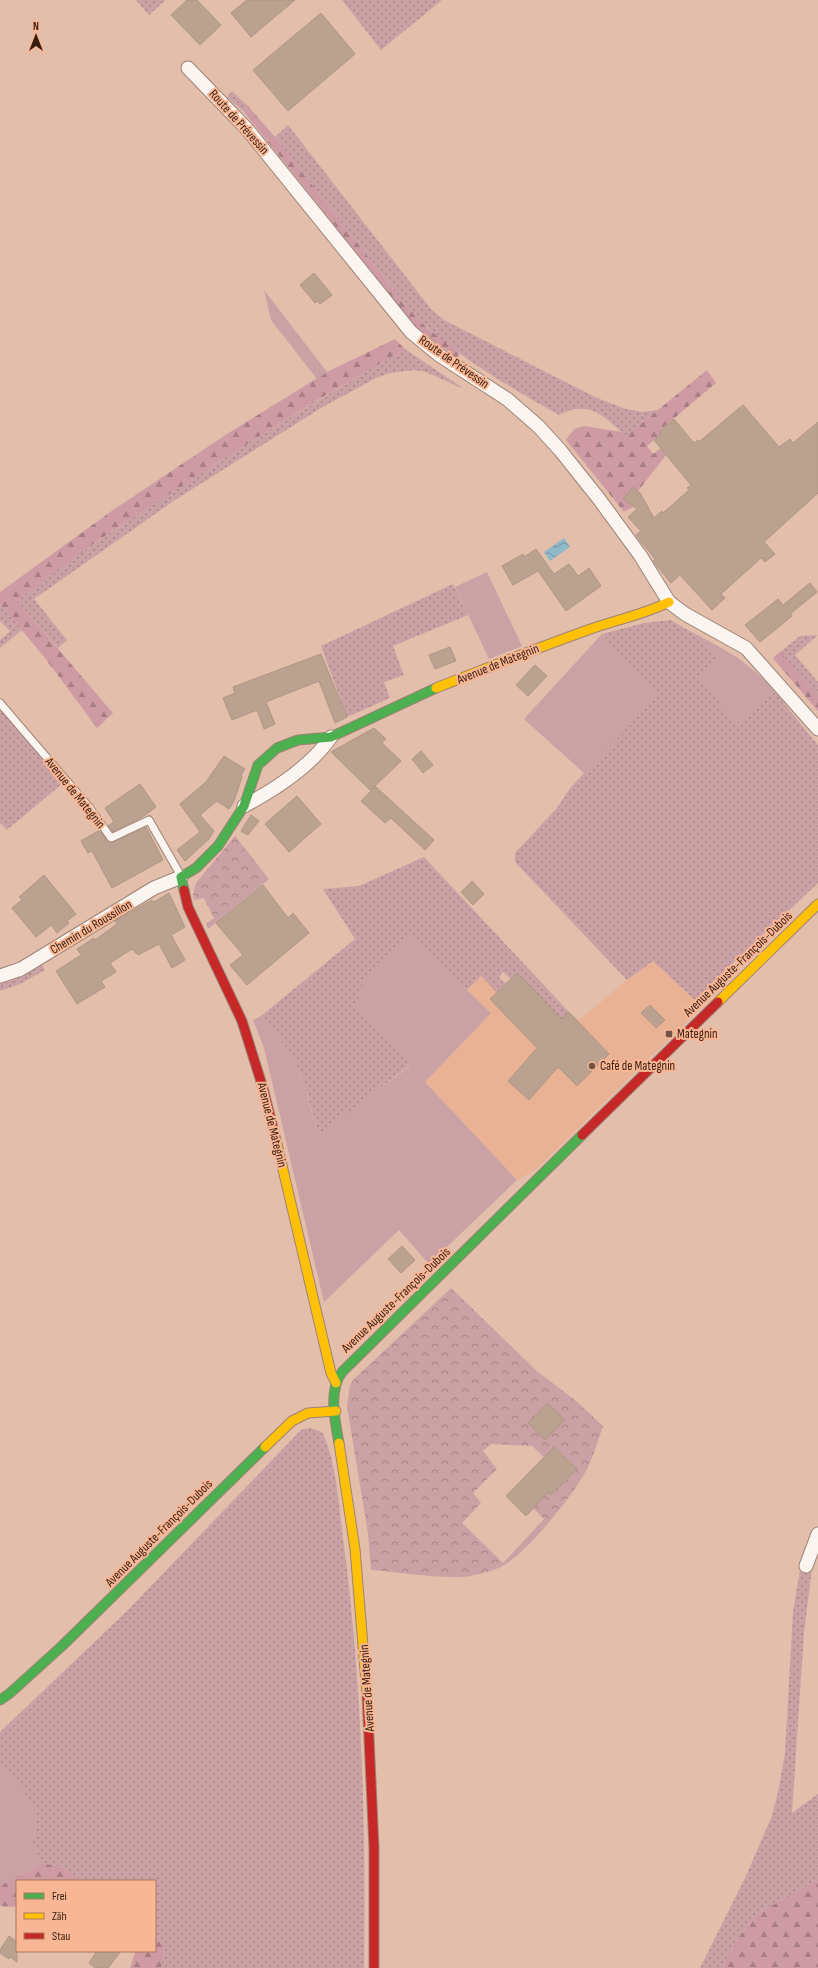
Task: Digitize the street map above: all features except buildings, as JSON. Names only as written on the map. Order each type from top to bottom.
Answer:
[{"type":"main road","name":"Avenue de Mategnin","points":[[336,1383],[331,1373],[264,1088],[242,1021],[188,908],[181,877],[196,868],[218,846],[244,806],[258,765],[269,754],[288,742],[331,736],[426,692],[544,646],[646,612],[669,602]]},
{"type":"main road","name":"Avenue Auguste-François-Dubois","points":[[336,1383],[340,1374],[347,1366],[818,904]]},
{"type":"main road","points":[[336,1383],[336,1410]]},
{"type":"main road","name":"Avenue de Mategnin","points":[[336,1410],[354,1538],[368,1682],[373,1782],[374,1968]]},
{"type":"main road","name":"Avenue Auguste-François-Dubois","points":[[0,1700],[9,1694],[62,1646],[292,1421],[308,1413],[336,1410]]},
{"type":"street","name":"Route de Prévessin","points":[[188,68],[247,129],[411,332],[434,351],[522,411],[560,450],[632,545],[669,602]]},
{"type":"street","points":[[669,602],[685,614],[746,648],[818,729]]},
{"type":"street","name":"Avenue de Mategnin","points":[[244,806],[282,783],[308,763],[322,750],[331,736]]},
{"type":"street","name":"Chemin du Roussillon","points":[[0,976],[21,969],[154,888],[181,877]]},
{"type":"street","points":[[806,1566],[818,1534]]},
{"type":"lane","name":"Avenue de Mategnin","points":[[0,703],[89,807],[111,838],[149,820],[181,877]]},
{"type":"shaded area","points":[[653,961],[702,1007],[535,1170],[517,1180],[425,1082],[491,1013],[467,990],[481,976],[506,984],[517,973],[562,1019],[569,1012],[578,1021],[627,980]]},
{"type":"green space","points":[[136,0],[166,0],[149,15]]},
{"type":"green space","points":[[342,0],[442,0],[381,50]]},
{"type":"green space","points":[[232,91],[248,106],[244,112],[227,97]]},
{"type":"green space","points":[[248,106],[275,137],[407,307],[427,328],[460,353],[457,358],[418,329],[403,311],[244,112]]},
{"type":"green space","points":[[288,125],[431,309],[444,320],[597,398],[626,409],[642,412],[658,410],[626,436],[603,416],[588,409],[570,410],[559,415],[478,367],[440,339],[407,307],[275,137]]},
{"type":"green space","points":[[264,290],[327,372],[317,379],[271,320]]},
{"type":"green space","points":[[395,339],[405,349],[321,398],[220,461],[96,542],[17,601],[113,713],[97,728],[45,658],[0,604],[0,592],[113,510],[227,434],[327,372]]},
{"type":"green space","points":[[405,349],[464,389],[426,372],[414,370],[390,373],[376,378],[321,408],[175,500],[34,599],[67,640],[58,648],[17,601],[76,556],[211,467],[327,395]]},
{"type":"green space","points":[[707,370],[716,383],[659,431],[661,434],[647,446],[653,454],[665,445],[667,454],[638,491],[633,487],[624,499],[633,507],[624,512],[566,440],[574,429],[585,426],[621,432],[626,436]]},
{"type":"green space","points":[[487,572],[522,646],[489,659],[455,587]]},
{"type":"green space","points":[[453,584],[468,615],[393,646],[404,675],[384,682],[390,698],[347,717],[321,646]]},
{"type":"green space","points":[[0,604],[22,630],[0,648],[0,640],[10,631],[0,621]]},
{"type":"green space","points":[[671,620],[686,629],[718,656],[736,724],[774,691],[818,745],[818,883],[712,983],[714,986],[697,1002],[653,961],[627,980],[515,862],[515,853],[557,808],[570,788],[657,696],[602,634],[644,623]]},
{"type":"green space","points":[[686,629],[745,663],[765,680],[774,691],[736,724],[698,676],[717,656]]},
{"type":"green space","points":[[602,634],[657,696],[585,774],[524,719]]},
{"type":"green space","points":[[818,635],[795,655],[818,682],[818,711],[773,658],[800,636]]},
{"type":"green space","points":[[780,652],[818,697],[818,711],[773,658]]},
{"type":"green space","points":[[0,708],[63,783],[7,830],[0,823]]},
{"type":"green space","points":[[235,836],[269,879],[208,929],[206,924],[214,918],[204,898],[194,900],[193,894],[196,883]]},
{"type":"green space","points":[[424,857],[569,1012],[562,1019],[517,973],[511,979],[503,972],[499,977],[506,984],[497,993],[481,976],[467,990],[409,937],[357,1006],[410,1065],[319,1135],[304,1082],[298,1067],[283,1044],[261,1016],[355,939],[323,889],[359,886]]},
{"type":"green space","points":[[410,936],[491,1013],[425,1082],[517,1180],[429,1264],[399,1230],[324,1302],[264,1048],[253,1020],[261,1016],[283,1044],[298,1067],[304,1082],[319,1134],[410,1066],[357,1006],[359,995],[368,975],[383,958]]},
{"type":"green space","points":[[42,965],[45,970],[20,984],[0,991],[0,983],[22,976]]},
{"type":"green space","points":[[451,1288],[538,1372],[575,1400],[603,1426],[587,1469],[573,1492],[529,1545],[505,1565],[471,1576],[460,1577],[371,1570],[368,1534],[347,1406],[350,1385],[354,1379]],"holes":[[[491,1444],[532,1446],[544,1457],[576,1469],[551,1495],[549,1492],[533,1508],[544,1519],[503,1563],[462,1523],[481,1503],[473,1493],[497,1469],[483,1451]]]},
{"type":"green space","points":[[310,1428],[322,1432],[331,1456],[338,1498],[349,1591],[359,1699],[364,1860],[364,1968],[161,1968],[164,1950],[156,1934],[156,1880],[81,1880],[65,1868],[42,1863],[31,1843],[35,1835],[20,1787],[0,1766],[0,1732],[127,1611],[301,1430]]},
{"type":"green space","points":[[801,1564],[812,1568],[804,1633],[792,1813],[818,1794],[818,1879],[757,1914],[738,1938],[723,1968],[700,1968],[745,1878],[772,1816],[778,1792],[785,1753],[793,1612]]},
{"type":"green space","points":[[0,1766],[24,1791],[35,1810],[37,1820],[36,1831],[31,1843],[42,1863],[3,1884],[0,1884]]},
{"type":"green space","points":[[42,1863],[65,1868],[81,1880],[16,1880],[16,1907],[0,1906],[0,1884],[3,1884]]},
{"type":"green space","points":[[818,1879],[818,1968],[723,1968],[738,1938],[757,1914]]},
{"type":"green space","points":[[156,1934],[164,1950],[161,1968],[130,1968],[135,1953],[134,1952],[156,1952]]},
{"type":"water","points":[[564,538],[570,547],[550,561],[544,552]]},
{"type":"traffic: fast","points":[[184,890],[181,877],[196,868],[218,846],[244,806],[258,765],[277,748],[298,740],[331,737],[436,688]]},
{"type":"traffic: fast","points":[[339,1443],[334,1416],[334,1397],[335,1388],[342,1372],[582,1135]]},
{"type":"traffic: fast","points":[[0,1700],[9,1694],[62,1646],[265,1447]]},
{"type":"traffic: slow","points":[[436,688],[598,626],[659,607],[669,602]]},
{"type":"traffic: slow","points":[[718,1002],[818,904]]},
{"type":"traffic: slow","points":[[276,1140],[331,1373],[336,1383]]},
{"type":"traffic: slow","points":[[265,1447],[292,1421],[308,1413],[336,1411]]},
{"type":"traffic: slow","points":[[339,1443],[355,1549],[367,1694]]},
{"type":"traffic: jam","points":[[184,890],[188,907],[242,1021],[263,1088],[276,1140]]},
{"type":"traffic: jam","points":[[582,1135],[718,1002]]},
{"type":"traffic: jam","points":[[367,1694],[374,1848],[374,1968]]},
{"type":"place","name":"Mategnin","points":[[669,1034]]},
{"type":"place","name":"Café de Mategnin","points":[[592,1066]]}]
